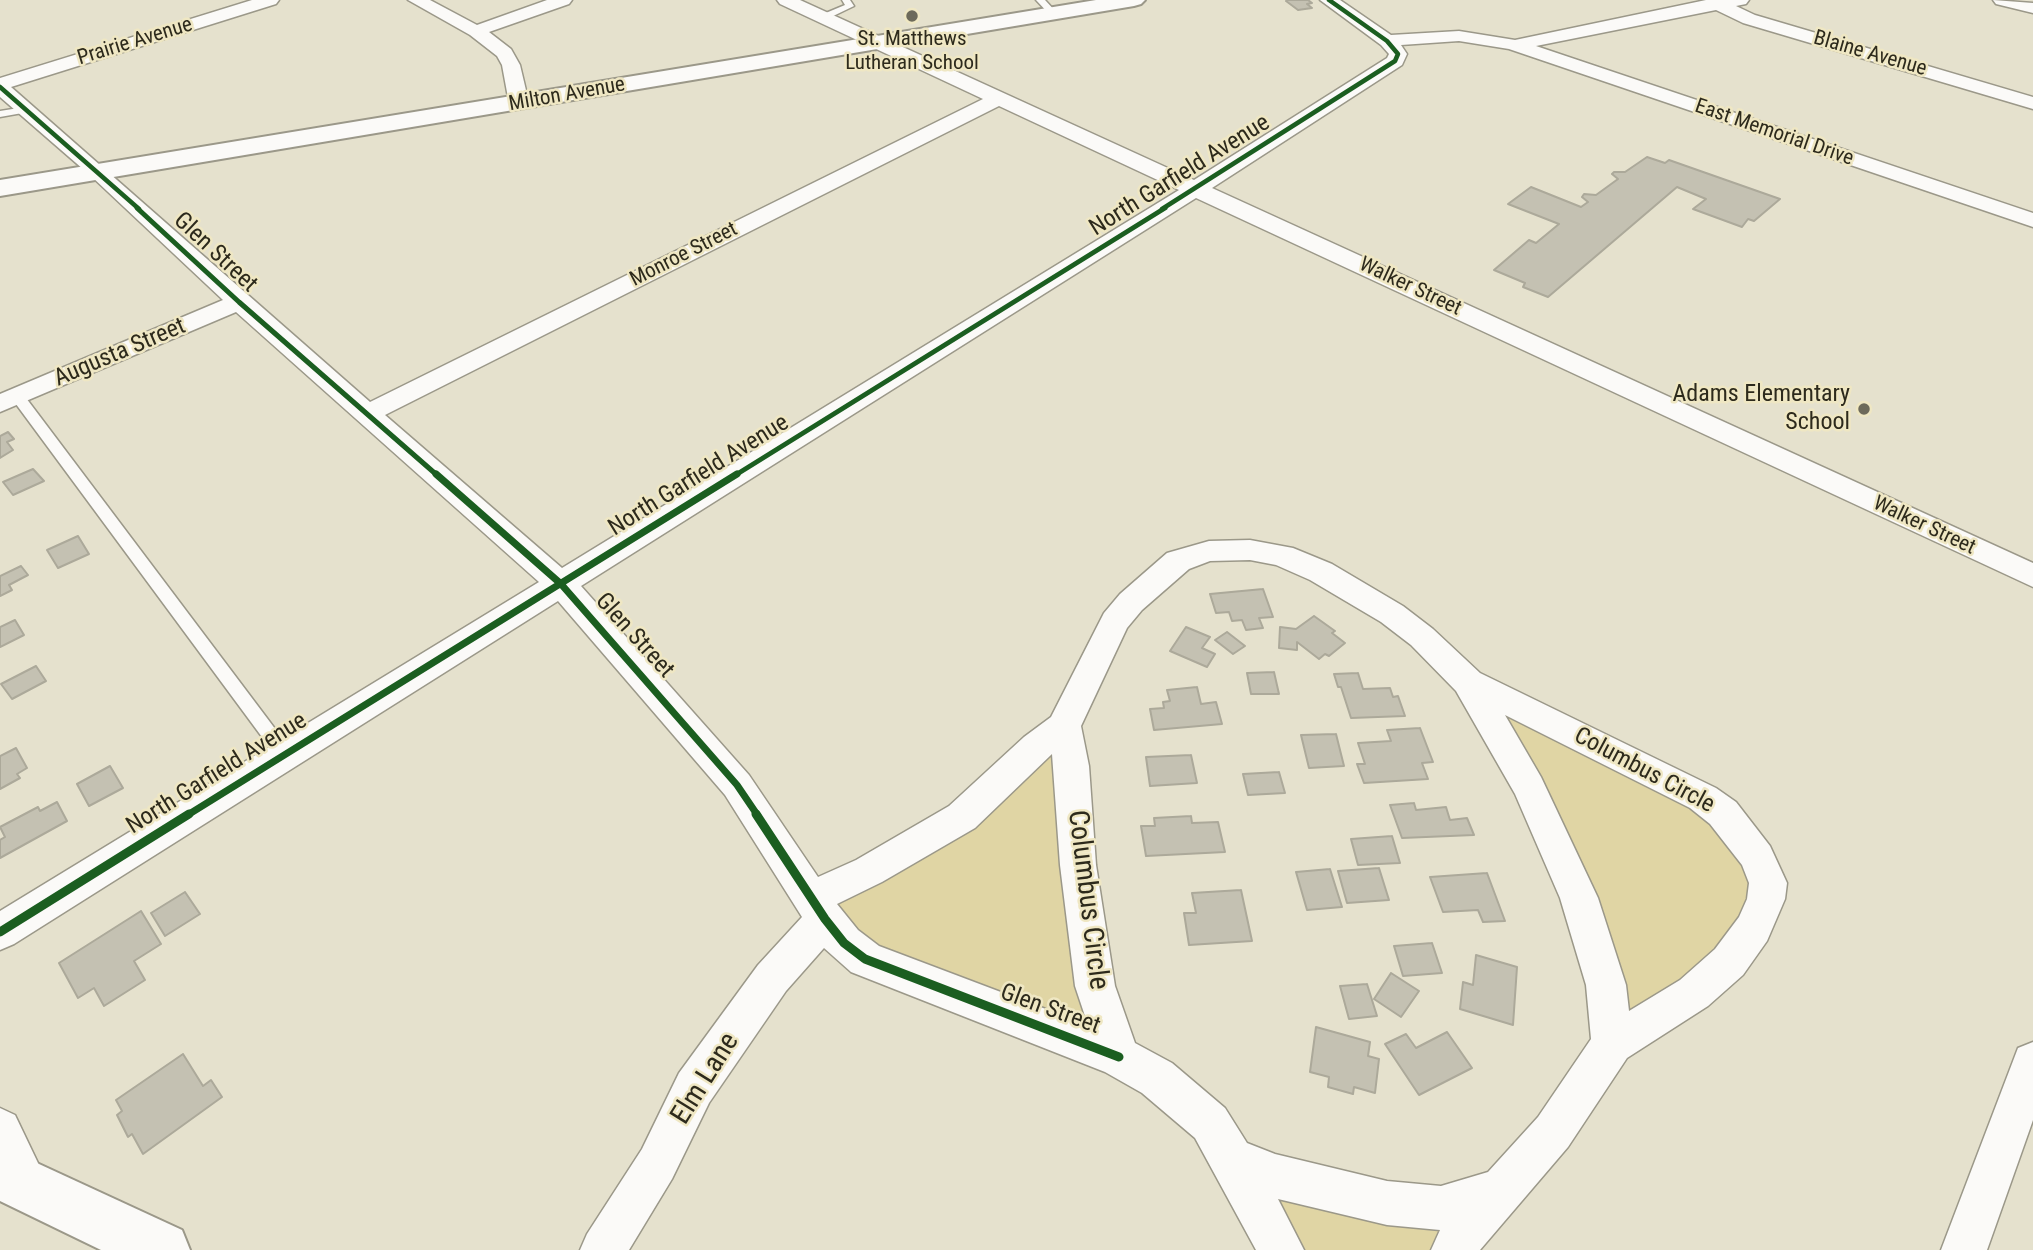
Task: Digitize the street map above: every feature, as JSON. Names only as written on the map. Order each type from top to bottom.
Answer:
[{"type":"main road","name":"Milton Avenue","points":[[0,188],[880,43],[1047,7],[1134,0]]},
{"type":"main road","points":[[13,1178],[162,1250]]},
{"type":"street","points":[[417,0],[476,31],[503,53],[511,65],[519,103]]},
{"type":"street","points":[[476,31],[563,0]]},
{"type":"street","name":"Walker Street","points":[[786,0],[2033,576]]},
{"type":"street","points":[[1329,0],[1387,41],[1459,36],[1496,40],[1515,46],[1713,2],[1740,0]]},
{"type":"street","points":[[2002,0],[2033,8]]},
{"type":"street","name":"Prairie Avenue","points":[[0,85],[265,1]]},
{"type":"street","name":"Blaine Avenue","points":[[1713,2],[1749,19],[2033,103]]},
{"type":"street","name":"North Garfield Avenue","points":[[0,932],[1383,71],[1395,61],[1398,54],[1387,41]]},
{"type":"street","name":"East Memorial Drive","points":[[1515,46],[2033,219]]},
{"type":"street","name":"Glen Street","points":[[0,85],[239,302],[369,413],[561,584],[737,785],[818,909],[844,943],[865,959],[1119,1058]]},
{"type":"street","name":"Monroe Street","points":[[369,413],[1000,98]]},
{"type":"street","name":"Augusta Street","points":[[9,400],[239,302]]},
{"type":"street","name":"Columbus Circle","points":[[818,909],[869,871],[962,817],[1036,747],[1064,726],[1115,621],[1131,601],[1178,561],[1209,551],[1267,552],[1321,572],[1392,614],[1422,637],[1468,682],[1529,787],[1579,898],[1606,985],[1612,1045]]},
{"type":"street","name":"Columbus Circle","points":[[1454,1250],[1469,1226],[1553,1132],[1612,1045],[1695,993],[1729,962],[1753,929],[1766,899],[1768,883],[1757,857],[1723,813],[1703,798],[1468,682]]},
{"type":"street","name":"Columbus Circle","points":[[1064,726],[1072,766],[1078,865],[1095,986],[1119,1058]]},
{"type":"street","name":"Elm Lane","points":[[603,1250],[657,1164],[694,1088],[818,909]]},
{"type":"street","points":[[1119,1058],[1157,1077],[1209,1123],[1232,1159],[1281,1250]]},
{"type":"street","points":[[1965,1250],[2033,1062]]},
{"type":"street","points":[[0,1130],[13,1178]]},
{"type":"street","points":[[1232,1159],[1275,1177],[1387,1203],[1441,1208],[1502,1190]]},
{"type":"lane","points":[[824,17],[850,6],[846,0]]},
{"type":"lane","points":[[0,114],[25,110]]},
{"type":"lane","points":[[9,400],[285,755]]},
{"type":"shaded area","points":[[1468,682],[1680,786],[1757,857],[1753,929],[1612,1044],[1606,985]]},
{"type":"shaded area","points":[[1064,726],[1119,1057],[865,959],[812,898],[869,871]]},
{"type":"shaded area","points":[[1275,1176],[1441,1208],[1454,1250],[1281,1250]]},
{"type":"building","points":[[1308,0],[1312,3],[1307,4],[1312,8],[1298,10],[1286,1]]},
{"type":"building","points":[[1647,157],[1665,163],[1669,160],[1780,199],[1754,221],[1748,219],[1742,227],[1693,209],[1706,199],[1677,187],[1548,297],[1523,287],[1525,283],[1494,270],[1529,240],[1536,243],[1559,224],[1508,204],[1531,187],[1581,207],[1588,202],[1582,197],[1584,194],[1596,195],[1618,179],[1612,174],[1614,172],[1625,172]]},
{"type":"building","points":[[8,432],[14,439],[7,442],[13,450],[0,458],[0,436]]},
{"type":"building","points":[[33,469],[44,481],[13,495],[3,482]]},
{"type":"building","points":[[78,536],[89,554],[58,568],[47,550]]},
{"type":"building","points":[[21,566],[28,575],[9,585],[12,590],[0,596],[0,576]]},
{"type":"building","points":[[1263,589],[1273,617],[1259,618],[1263,628],[1246,630],[1242,620],[1232,621],[1229,612],[1216,613],[1210,594]]},
{"type":"building","points":[[1314,616],[1335,631],[1332,633],[1345,643],[1329,656],[1325,654],[1319,659],[1297,642],[1297,650],[1279,648],[1280,627],[1296,629]]},
{"type":"building","points":[[15,620],[24,635],[0,647],[0,627]]},
{"type":"building","points":[[1186,627],[1210,637],[1202,648],[1215,654],[1207,667],[1170,651]]},
{"type":"building","points":[[1227,632],[1245,646],[1233,654],[1215,640]]},
{"type":"building","points":[[36,666],[46,681],[12,699],[1,684]]},
{"type":"building","points":[[1274,672],[1279,694],[1251,694],[1247,673]]},
{"type":"building","points":[[1358,673],[1363,689],[1390,688],[1393,697],[1398,696],[1405,716],[1351,718],[1334,674]]},
{"type":"building","points":[[1197,687],[1201,704],[1216,702],[1222,724],[1154,730],[1150,709],[1164,708],[1163,702],[1170,701],[1167,690]]},
{"type":"building","points":[[1420,728],[1433,762],[1422,763],[1428,779],[1364,783],[1357,764],[1365,764],[1358,743],[1391,741],[1387,730]]},
{"type":"building","points":[[1336,734],[1344,766],[1309,768],[1301,735]]},
{"type":"building","points":[[16,748],[27,768],[17,774],[20,778],[0,789],[0,756]]},
{"type":"building","points":[[1191,755],[1197,783],[1150,786],[1146,757]]},
{"type":"building","points":[[110,766],[123,788],[89,806],[77,784]]},
{"type":"building","points":[[1279,772],[1285,793],[1248,795],[1243,774]]},
{"type":"building","points":[[57,802],[67,821],[0,858],[0,840],[5,837],[0,827],[38,807],[40,811]]},
{"type":"building","points":[[1414,803],[1416,810],[1446,807],[1450,820],[1467,818],[1474,835],[1402,838],[1390,805]]},
{"type":"building","points":[[1191,816],[1192,823],[1218,822],[1225,852],[1146,856],[1141,826],[1155,826],[1154,818]]},
{"type":"building","points":[[1392,836],[1400,863],[1358,865],[1351,839]]},
{"type":"building","points":[[1379,868],[1389,900],[1347,903],[1338,871]]},
{"type":"building","points":[[1330,869],[1342,907],[1307,910],[1296,872]]},
{"type":"building","points":[[1487,873],[1505,921],[1483,922],[1478,910],[1443,912],[1430,877]]},
{"type":"building","points":[[1241,890],[1252,941],[1189,945],[1184,913],[1196,913],[1192,893]]},
{"type":"building","points":[[185,892],[200,914],[165,936],[151,913]]},
{"type":"building","points":[[141,911],[161,944],[134,961],[145,980],[104,1006],[94,988],[78,998],[59,963]]},
{"type":"building","points":[[1432,943],[1442,973],[1403,976],[1394,946]]},
{"type":"building","points":[[1476,955],[1517,967],[1513,1025],[1460,1009],[1463,982],[1473,985]]},
{"type":"building","points":[[1391,973],[1419,991],[1401,1017],[1374,999]]},
{"type":"building","points":[[1367,984],[1377,1016],[1349,1019],[1340,986]]},
{"type":"building","points":[[1316,1027],[1370,1042],[1368,1056],[1379,1059],[1375,1093],[1354,1087],[1353,1094],[1328,1087],[1329,1077],[1310,1072]]},
{"type":"building","points":[[1447,1032],[1472,1068],[1419,1095],[1385,1044],[1406,1034],[1416,1048]]},
{"type":"building","points":[[183,1054],[203,1086],[211,1080],[222,1097],[143,1154],[132,1134],[128,1137],[117,1115],[122,1111],[116,1100]]},
{"type":"cycle path","points":[[0,932],[1197,188],[1395,61],[1398,54],[1387,41],[1329,0]]},
{"type":"cycle path","points":[[0,87],[98,172],[239,302],[561,584],[737,785],[825,919],[844,943],[865,959],[1119,1057]]},
{"type":"place","name":"St. Matthews Lutheran School","points":[[912,16]]},
{"type":"place","name":"Adams Elementary School","points":[[1864,409]]}]
